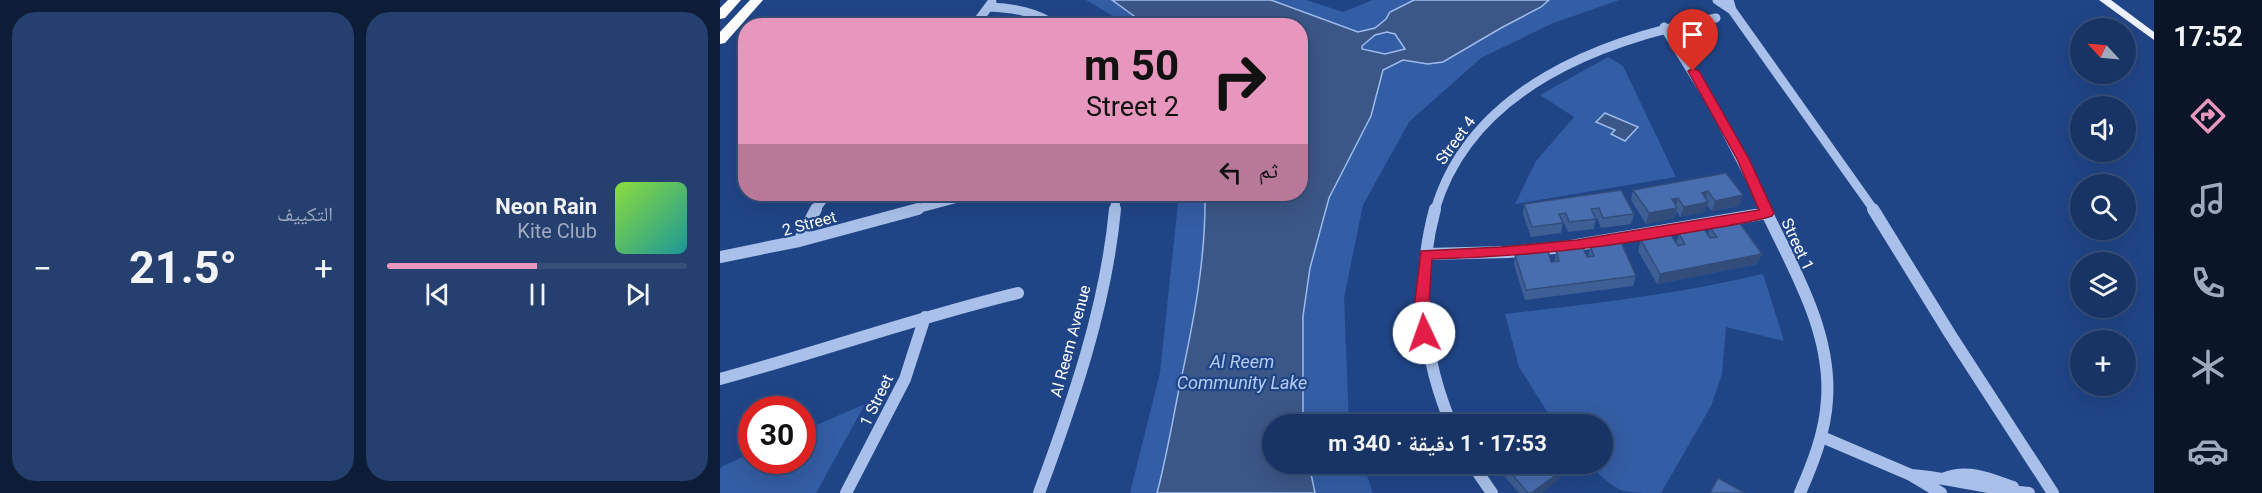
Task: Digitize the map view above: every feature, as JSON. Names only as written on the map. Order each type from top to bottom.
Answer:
[{"type":"highway","points":[[720,15],[735,0]]},
{"type":"highway","points":[[740,18],[757,0]]},
{"type":"highway","points":[[720,40],[738,21]]},
{"type":"main road","points":[[2104,0],[2154,37]]},
{"type":"street","points":[[1717,0],[1731,5],[1863,192],[1950,334],[2053,493]]},
{"type":"street","points":[[980,18],[992,3],[1026,11],[1040,18]]},
{"type":"street","name":"Street 4","points":[[1447,414],[1430,367],[1424,333],[1422,301],[1426,255],[1434,212],[1449,175],[1471,143],[1521,92],[1579,57],[1620,40],[1664,27],[1716,18]]},
{"type":"street","name":"Street 1","points":[[1664,27],[1723,121],[1813,313],[1823,342],[1827,372],[1827,404],[1822,437],[1800,493]]},
{"type":"street","points":[[799,242],[809,219],[822,201]]},
{"type":"street","name":"2 Street","points":[[720,257],[799,242],[948,201]]},
{"type":"street","name":"Al Reem Avenue","points":[[1039,493],[1067,413],[1097,307],[1112,236],[1115,201]]},
{"type":"street","points":[[1426,255],[1567,246],[1652,234],[1767,213]]},
{"type":"street","points":[[720,379],[813,353],[925,317],[1018,293]]},
{"type":"street","name":"1 Street","points":[[846,493],[905,379],[925,317]]},
{"type":"street","points":[[1822,437],[1911,475],[1941,493]]},
{"type":"street","points":[[1479,474],[1492,493]]},
{"type":"street","points":[[1911,475],[1943,478],[2000,490],[2028,493]]},
{"type":"street","points":[[1943,478],[1942,486],[1945,493]]},
{"type":"shaded area","name":"Al Reem Community Lake","points":[[1086,0],[1306,0],[1343,12],[1373,0],[1619,0],[1551,24],[1481,58],[1409,122],[1363,205],[1344,298],[1349,414],[1262,414],[1262,474],[1366,474],[1373,493],[1130,493],[1160,373],[1178,201],[1308,201],[1308,18],[1113,18]]},
{"type":"shaded area","points":[[1608,57],[1623,66],[1676,177],[1515,204],[1536,161],[1574,117],[1540,95]]},
{"type":"shaded area","points":[[1763,274],[1784,341],[1726,327],[1722,374],[1711,406],[1661,493],[1636,493],[1614,486],[1599,474],[1613,474],[1613,414],[1549,414],[1519,367],[1505,314],[1667,293]]},
{"type":"shaded area","points":[[865,404],[816,493],[720,493],[720,469],[738,459],[738,474],[816,474],[816,425]]},
{"type":"water","name":"Al Reem Community Lake","points":[[1112,0],[1271,0],[1358,32],[1375,28],[1386,19],[1390,12],[1414,0],[1549,0],[1541,7],[1443,62],[1428,64],[1403,60],[1383,70],[1371,116],[1329,198],[1310,268],[1303,316],[1303,414],[1262,414],[1262,474],[1311,474],[1315,493],[1157,493],[1198,292],[1205,201],[1308,201],[1308,18],[1136,18]],"holes":[[[1387,32],[1395,34],[1405,49],[1385,54],[1362,49],[1362,46],[1375,35]]]},
{"type":"water","points":[[1605,113],[1638,127],[1625,141],[1611,134],[1615,130],[1596,122]]},
{"type":"building","points":[[1726,173],[1743,195],[1715,201],[1708,191],[1702,193],[1708,202],[1684,207],[1678,198],[1672,199],[1677,208],[1649,213],[1633,190]]},
{"type":"building","points":[[1621,190],[1634,214],[1603,218],[1599,208],[1591,209],[1596,219],[1569,222],[1566,213],[1559,214],[1563,223],[1532,227],[1524,204]]},
{"type":"building","points":[[1739,222],[1762,254],[1660,274],[1641,240],[1671,235],[1678,246],[1685,244],[1679,234],[1704,229],[1710,238],[1717,237],[1710,228]]},
{"type":"building","points":[[1621,242],[1636,276],[1526,290],[1515,255],[1548,251],[1551,262],[1559,261],[1556,250],[1583,247],[1587,257],[1594,256],[1590,246]]},
{"type":"building","points":[[1512,474],[1557,474],[1531,493],[1528,493]]},
{"type":"building","points":[[1718,478],[1745,493],[1710,493]]},
{"type":"route","points":[[1424,333],[1422,301],[1426,255],[1501,252],[1577,245],[1767,213],[1743,159],[1693,71]]}]
